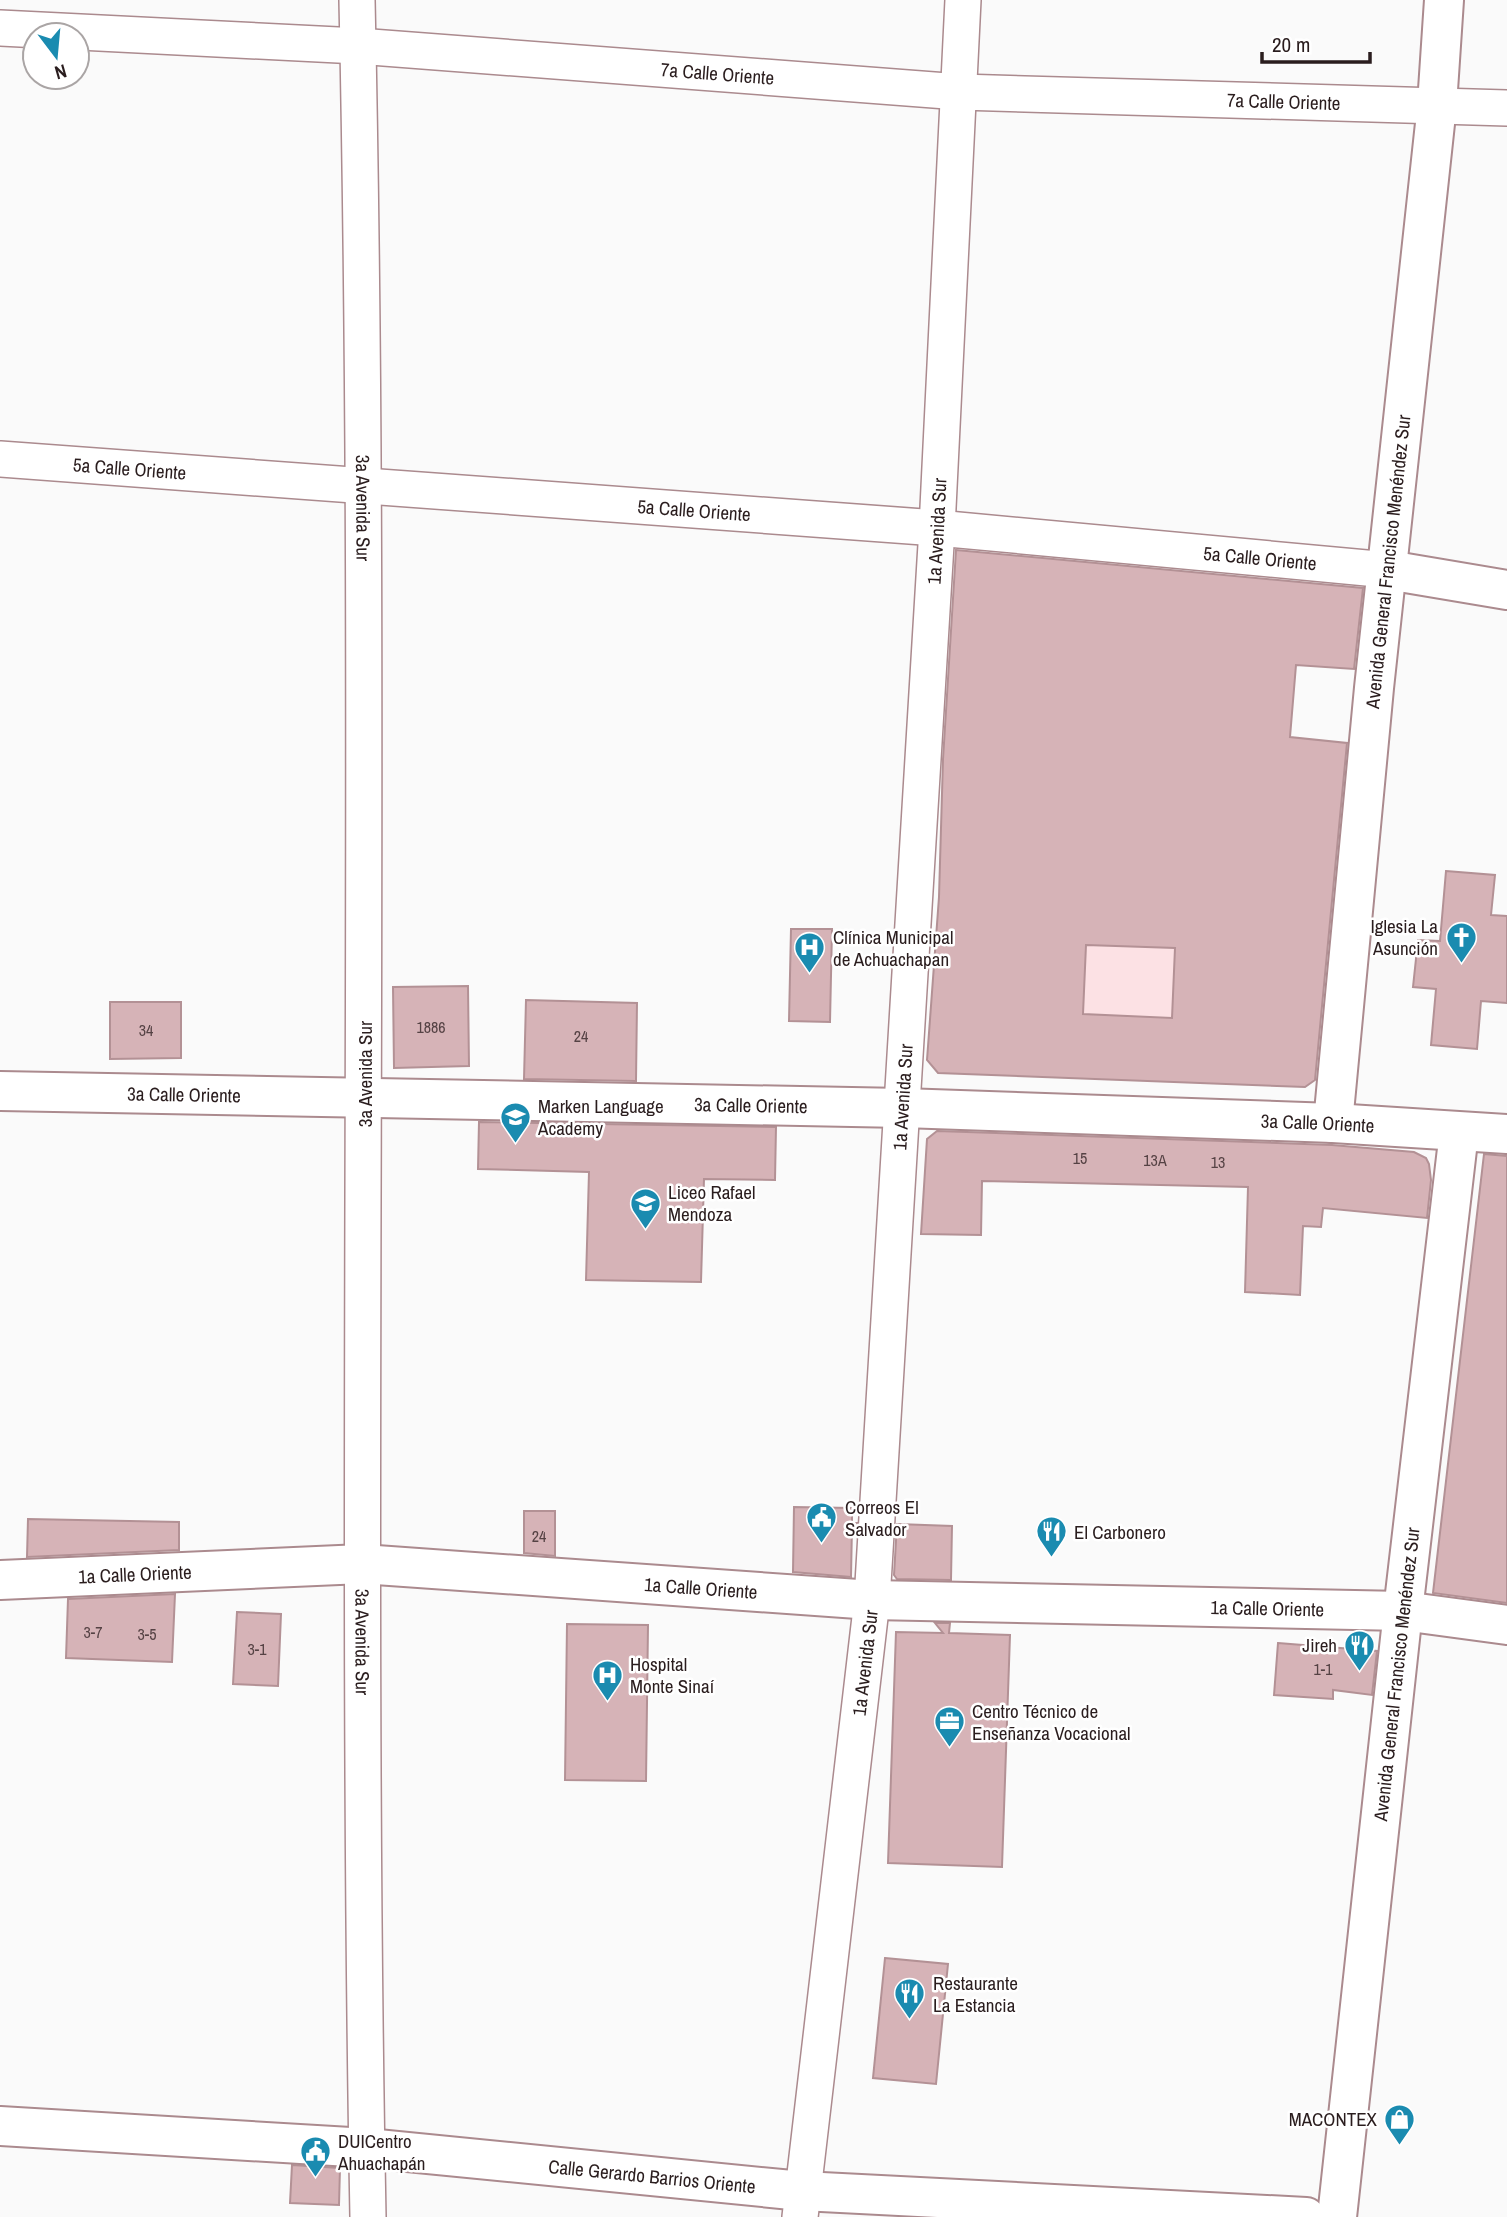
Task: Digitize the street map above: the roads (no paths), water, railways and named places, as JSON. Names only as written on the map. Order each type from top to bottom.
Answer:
[{"type":"street","name":"3a Avenida Sur","points":[[357,0],[365,1096],[362,1564],[368,2217]]},
{"type":"street","name":"1a Avenida Sur","points":[[801,2204],[872,1600],[937,528],[963,0]]},
{"type":"street","name":"Avenida General Francisco Menéndez Sur","points":[[1333,1123],[1437,105],[1444,0]]},
{"type":"street","name":"7a Calle Oriente","points":[[0,28],[358,46],[960,92],[1507,108]]},
{"type":"street","name":"5a Calle Oriente","points":[[0,460],[937,528],[1388,570]]},
{"type":"street","points":[[1388,570],[1507,590]]},
{"type":"street","name":"3a Calle Oriente","points":[[0,1091],[903,1108],[1333,1123],[1507,1134]]},
{"type":"street","name":"Avenida General Francisco Menéndez Sur","points":[[1337,2217],[1403,1611],[1459,1132]]},
{"type":"street","name":"1a Calle Oriente","points":[[0,1580],[362,1564],[872,1600],[1403,1611],[1507,1625]]},
{"type":"street","name":"Calle Gerardo Barrios Oriente","points":[[0,2126],[367,2148],[801,2204],[1306,2217]]},
{"type":"place","name":"Iglesia La Asunción","points":[[1461,964]]},
{"type":"place","name":"Clínica Municipal de Achuachapan","points":[[810,975]]},
{"type":"place","name":"Marken Language Academy","points":[[515,1144]]},
{"type":"place","name":"Liceo Rafael Mendoza","points":[[645,1230]]},
{"type":"place","name":"Correos El Salvador","points":[[822,1545]]},
{"type":"place","name":"El Carbonero","points":[[1051,1559]]},
{"type":"place","name":"Jireh","points":[[1360,1672]]},
{"type":"place","name":"Hospital Monte Sinaí","points":[[607,1702]]},
{"type":"place","name":"Centro Técnico de Enseñanza Vocacional","points":[[949,1749]]},
{"type":"place","name":"Restaurante La Estancia","points":[[910,2021]]},
{"type":"place","name":"MACONTEX","points":[[1400,2146]]},
{"type":"place","name":"DUICentro Ahuachapán","points":[[315,2179]]}]
